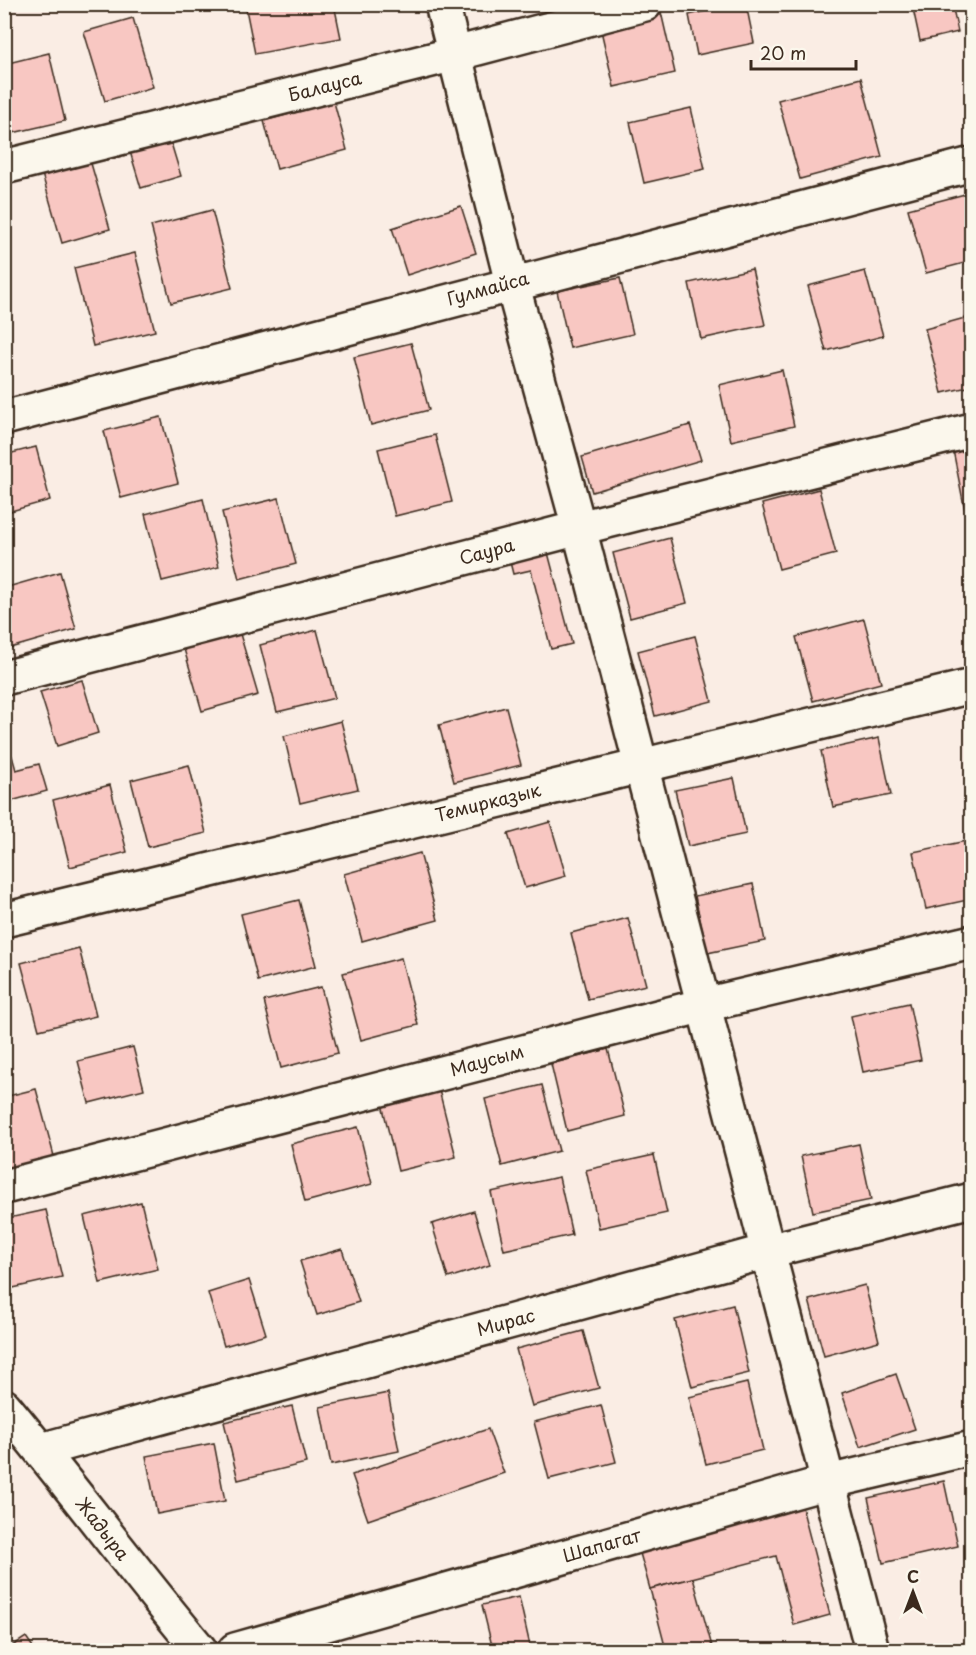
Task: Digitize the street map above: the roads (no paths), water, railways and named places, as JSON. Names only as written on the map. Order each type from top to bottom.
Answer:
[{"type":"street","points":[[442,4],[512,283],[705,1005],[872,1650]]},
{"type":"street","name":"Балауса","points":[[4,166],[455,54],[645,4]]},
{"type":"street","name":"Гулмайса","points":[[4,418],[972,164]]},
{"type":"street","name":"Саура","points":[[4,678],[579,528],[972,430]]},
{"type":"street","name":"Темирказык","points":[[4,920],[972,686]]},
{"type":"street","name":"Маусым","points":[[4,1187],[705,1005],[972,942]]},
{"type":"street","name":"Мирас","points":[[41,1450],[768,1251],[972,1200]]},
{"type":"street","name":"Жадыра","points":[[4,1407],[41,1450],[137,1575],[200,1650]]},
{"type":"street","name":"Шапагат","points":[[245,1649],[828,1482],[972,1448]]}]
